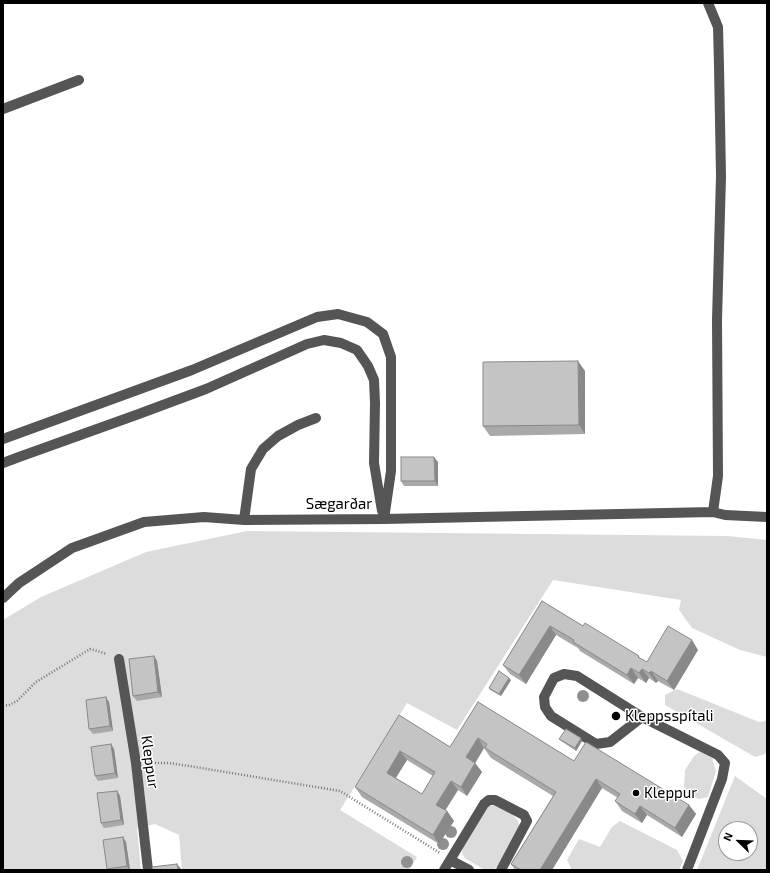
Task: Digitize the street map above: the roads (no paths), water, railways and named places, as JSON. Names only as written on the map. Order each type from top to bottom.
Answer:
[{"type":"street","points":[[708,3],[718,27],[721,176],[717,320],[718,476],[713,512]]},
{"type":"street","points":[[3,109],[79,80]]},
{"type":"street","points":[[3,439],[192,370],[317,317],[338,314],[367,322],[383,334],[391,357],[391,471],[384,519]]},
{"type":"street","points":[[3,463],[206,389],[308,344],[324,340],[341,343],[358,350],[368,366],[374,380],[374,464],[384,519]]},
{"type":"street","points":[[244,520],[251,469],[263,449],[278,436],[298,425],[316,418]]},
{"type":"street","name":"Sægarðar","points":[[3,598],[20,583],[72,548],[144,522],[204,517],[244,520],[384,519],[697,512],[767,517]]},
{"type":"street","name":"Kleppur","points":[[119,659],[136,764],[148,870]]},
{"type":"street","points":[[642,717],[610,742],[596,744],[551,716],[545,707],[544,697],[554,678],[564,674],[576,676],[642,717],[718,754],[725,763],[722,779],[687,870]]},
{"type":"street","points":[[444,870],[484,804],[489,800],[495,800],[524,815],[527,821],[501,870]]},
{"type":"street","points":[[450,860],[469,870]]},
{"type":"place","name":"Kleppsspítali","points":[[616,716]]},
{"type":"place","name":"Kleppur","points":[[636,793]]}]
